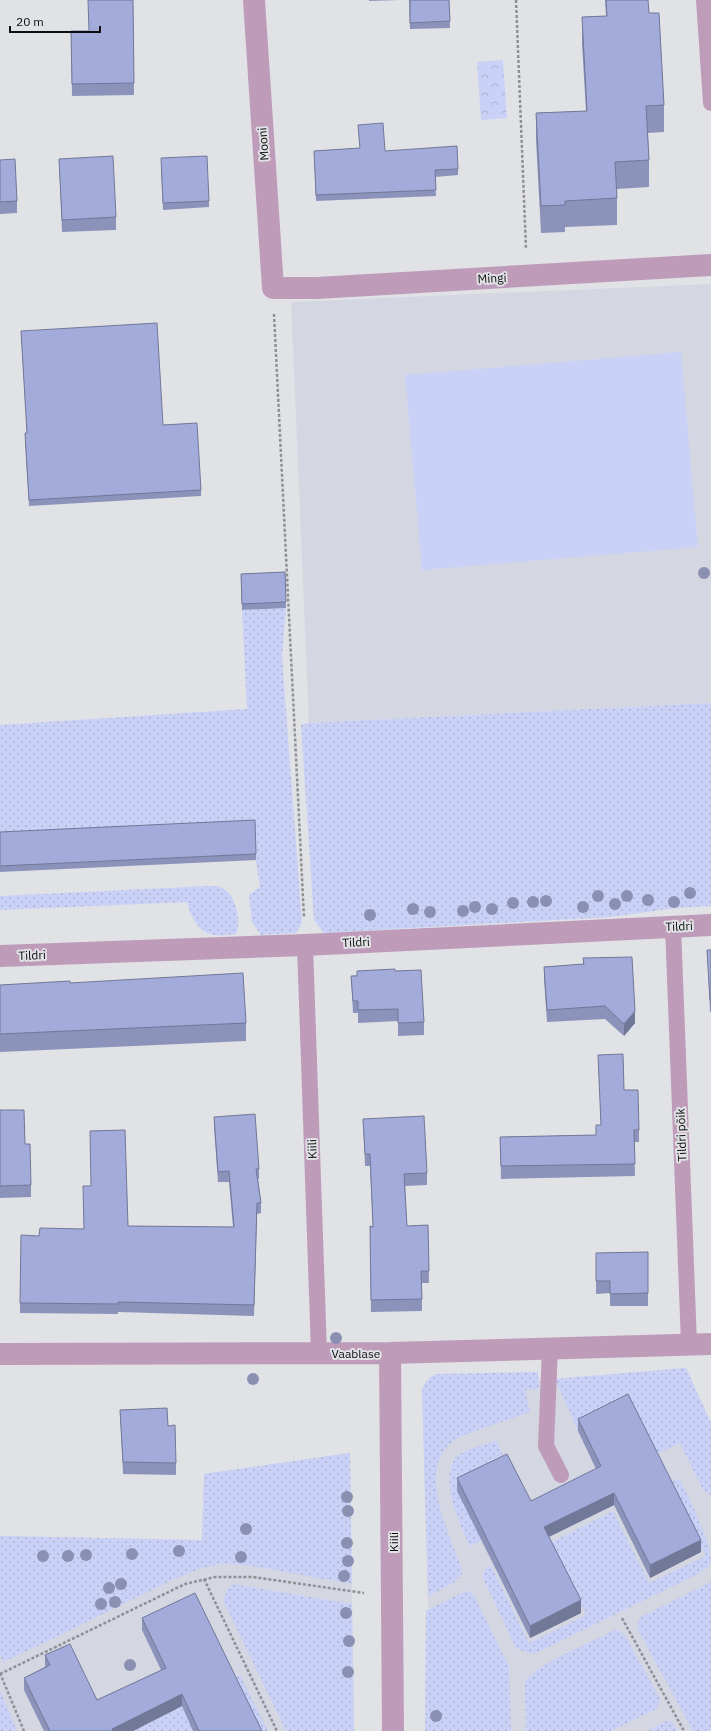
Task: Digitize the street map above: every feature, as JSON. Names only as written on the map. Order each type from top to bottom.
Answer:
[{"type":"street","name":"Mooni","points":[[254,0],[273,288]]},
{"type":"street","name":"Mingi","points":[[273,288],[317,288],[711,266]]},
{"type":"street","name":"Tildri","points":[[0,956],[305,945],[711,925]]},
{"type":"street","name":"Vaablase","points":[[0,1354],[390,1353],[711,1344]]},
{"type":"street","name":"Kiili","points":[[390,1353],[393,1731]]},
{"type":"lane","points":[[704,0],[711,104]]},
{"type":"lane","name":"Tildri põik","points":[[673,926],[689,1344]]},
{"type":"lane","name":"Kiili","points":[[305,945],[319,1353]]},
{"type":"lane","points":[[550,1348],[546,1446],[561,1476]]},
{"type":"path","points":[[516,0],[527,276]]},
{"type":"path","points":[[273,288],[305,945]]},
{"type":"path","points":[[24,1731],[0,1673],[185,1584],[215,1577],[252,1577],[309,1587],[364,1593]]},
{"type":"path","points":[[204,1579],[224,1624],[277,1731]]},
{"type":"path","points":[[622,1618],[684,1731]]},
{"type":"shaded area","points":[[711,284],[711,703],[309,723],[291,302]]},
{"type":"shaded area","points":[[686,1368],[711,1423],[711,1731],[429,1731],[428,1602],[422,1390]]},
{"type":"shaded area","points":[[350,1453],[354,1731],[0,1731],[0,1536],[202,1540],[204,1474]]},
{"type":"green space","points":[[503,60],[507,118],[481,120],[477,62]]},
{"type":"green space","points":[[681,352],[698,547],[422,570],[405,375]]},
{"type":"green space","points":[[286,608],[282,657],[302,923],[296,933],[261,935],[252,922],[249,895],[260,887],[256,860],[255,827],[0,839],[0,725],[247,709],[242,610]]},
{"type":"green space","points":[[711,703],[711,906],[676,908],[610,917],[324,933],[314,920],[301,725],[309,723]]},
{"type":"green space","points":[[209,886],[221,887],[231,896],[238,916],[238,929],[236,934],[217,935],[209,934],[203,931],[194,920],[187,902],[0,910],[0,896]]},
{"type":"green space","points":[[686,1368],[711,1423],[711,1495],[703,1490],[680,1443],[653,1456],[578,1431],[555,1379]]},
{"type":"green space","points":[[538,1372],[539,1389],[525,1390],[530,1412],[462,1436],[453,1441],[442,1453],[437,1468],[436,1485],[444,1521],[462,1569],[462,1574],[455,1582],[428,1596],[422,1390],[424,1385],[436,1374]]},
{"type":"green space","points":[[496,1441],[503,1455],[475,1469],[480,1479],[482,1540],[470,1546],[461,1527],[453,1502],[450,1489],[451,1466],[456,1458],[465,1452],[475,1447]]},
{"type":"green space","points":[[350,1453],[352,1584],[245,1565],[221,1564],[202,1568],[172,1580],[3,1662],[0,1655],[0,1536],[202,1540],[204,1474]]},
{"type":"green space","points":[[677,1479],[680,1480],[684,1488],[708,1543],[711,1562],[708,1567],[700,1573],[536,1653],[531,1654],[516,1648],[482,1576],[486,1568],[491,1566],[529,1643],[586,1615],[550,1543],[613,1511],[649,1583],[706,1556],[670,1482]]},
{"type":"green space","points":[[711,1582],[711,1731],[693,1731],[639,1632],[638,1623],[641,1617]]},
{"type":"green space","points":[[233,1584],[352,1604],[354,1731],[286,1731],[223,1600],[228,1588]]},
{"type":"green space","points":[[468,1591],[475,1597],[509,1667],[511,1731],[425,1731],[426,1611],[463,1592]]},
{"type":"green space","points":[[615,1630],[620,1631],[626,1637],[660,1699],[659,1705],[656,1709],[611,1731],[526,1731],[525,1681],[532,1674],[554,1660]]},
{"type":"green space","points":[[240,1675],[268,1731],[256,1731],[231,1680]]},
{"type":"green space","points":[[0,1691],[17,1731],[0,1731]]},
{"type":"green space","points":[[182,1706],[193,1731],[133,1731]]},
{"type":"green space","points":[[666,1721],[671,1721],[678,1731],[647,1731]]},
{"type":"building","points":[[88,0],[133,0],[134,83],[72,84],[71,31],[89,31]]},
{"type":"building","points":[[410,0],[449,0],[450,21],[410,23]]},
{"type":"building","points":[[606,0],[648,0],[649,13],[659,13],[664,105],[646,106],[649,160],[615,162],[617,198],[565,201],[565,205],[541,206],[536,113],[587,111],[582,17],[607,16]]},
{"type":"building","points":[[383,123],[385,151],[457,146],[458,169],[435,170],[436,190],[316,195],[314,151],[360,148],[358,125]]},
{"type":"building","points":[[113,156],[116,217],[62,220],[59,159]]},
{"type":"building","points":[[207,156],[209,201],[163,203],[161,158]]},
{"type":"building","points":[[15,159],[17,201],[0,202],[0,160]]},
{"type":"building","points":[[157,323],[163,425],[197,423],[201,490],[29,500],[21,331]]},
{"type":"building","points":[[285,572],[286,602],[242,604],[241,574]]},
{"type":"building","points":[[255,820],[256,854],[0,866],[0,832]]},
{"type":"building","points":[[707,950],[711,950],[711,1000],[710,1000]]},
{"type":"building","points":[[632,957],[635,1011],[624,1024],[605,1006],[547,1010],[544,967],[584,964],[583,958]]},
{"type":"building","points":[[395,969],[395,971],[421,970],[424,1022],[398,1023],[398,1009],[358,1010],[358,1001],[353,1001],[351,976],[357,976],[357,971]]},
{"type":"building","points":[[243,973],[246,1023],[0,1034],[0,985],[70,981],[70,983]]},
{"type":"building","points":[[623,1054],[624,1090],[638,1090],[639,1130],[634,1130],[635,1164],[501,1166],[500,1137],[596,1135],[596,1125],[601,1125],[598,1055]]},
{"type":"building","points":[[0,1110],[24,1110],[25,1144],[30,1144],[31,1185],[0,1186]]},
{"type":"building","points":[[255,1114],[259,1169],[256,1169],[261,1203],[257,1203],[254,1305],[118,1302],[118,1304],[20,1303],[21,1235],[39,1236],[40,1228],[84,1229],[83,1186],[91,1186],[90,1131],[125,1130],[128,1226],[234,1227],[229,1171],[218,1172],[214,1117]]},
{"type":"building","points":[[424,1116],[427,1173],[404,1174],[407,1226],[428,1225],[429,1271],[421,1271],[422,1299],[371,1300],[370,1226],[373,1227],[370,1154],[365,1154],[363,1119]]},
{"type":"building","points":[[648,1252],[648,1293],[610,1294],[610,1281],[596,1281],[596,1253]]},
{"type":"building","points":[[628,1394],[701,1540],[650,1565],[614,1493],[544,1527],[581,1600],[530,1626],[457,1478],[507,1454],[531,1501],[601,1466],[578,1419]]},
{"type":"building","points":[[167,1408],[168,1426],[175,1425],[176,1463],[123,1462],[120,1410]]},
{"type":"building","points":[[195,1593],[262,1731],[199,1731],[182,1694],[112,1729],[113,1731],[50,1731],[24,1678],[50,1665],[45,1655],[70,1644],[97,1700],[166,1668],[142,1618]]}]
